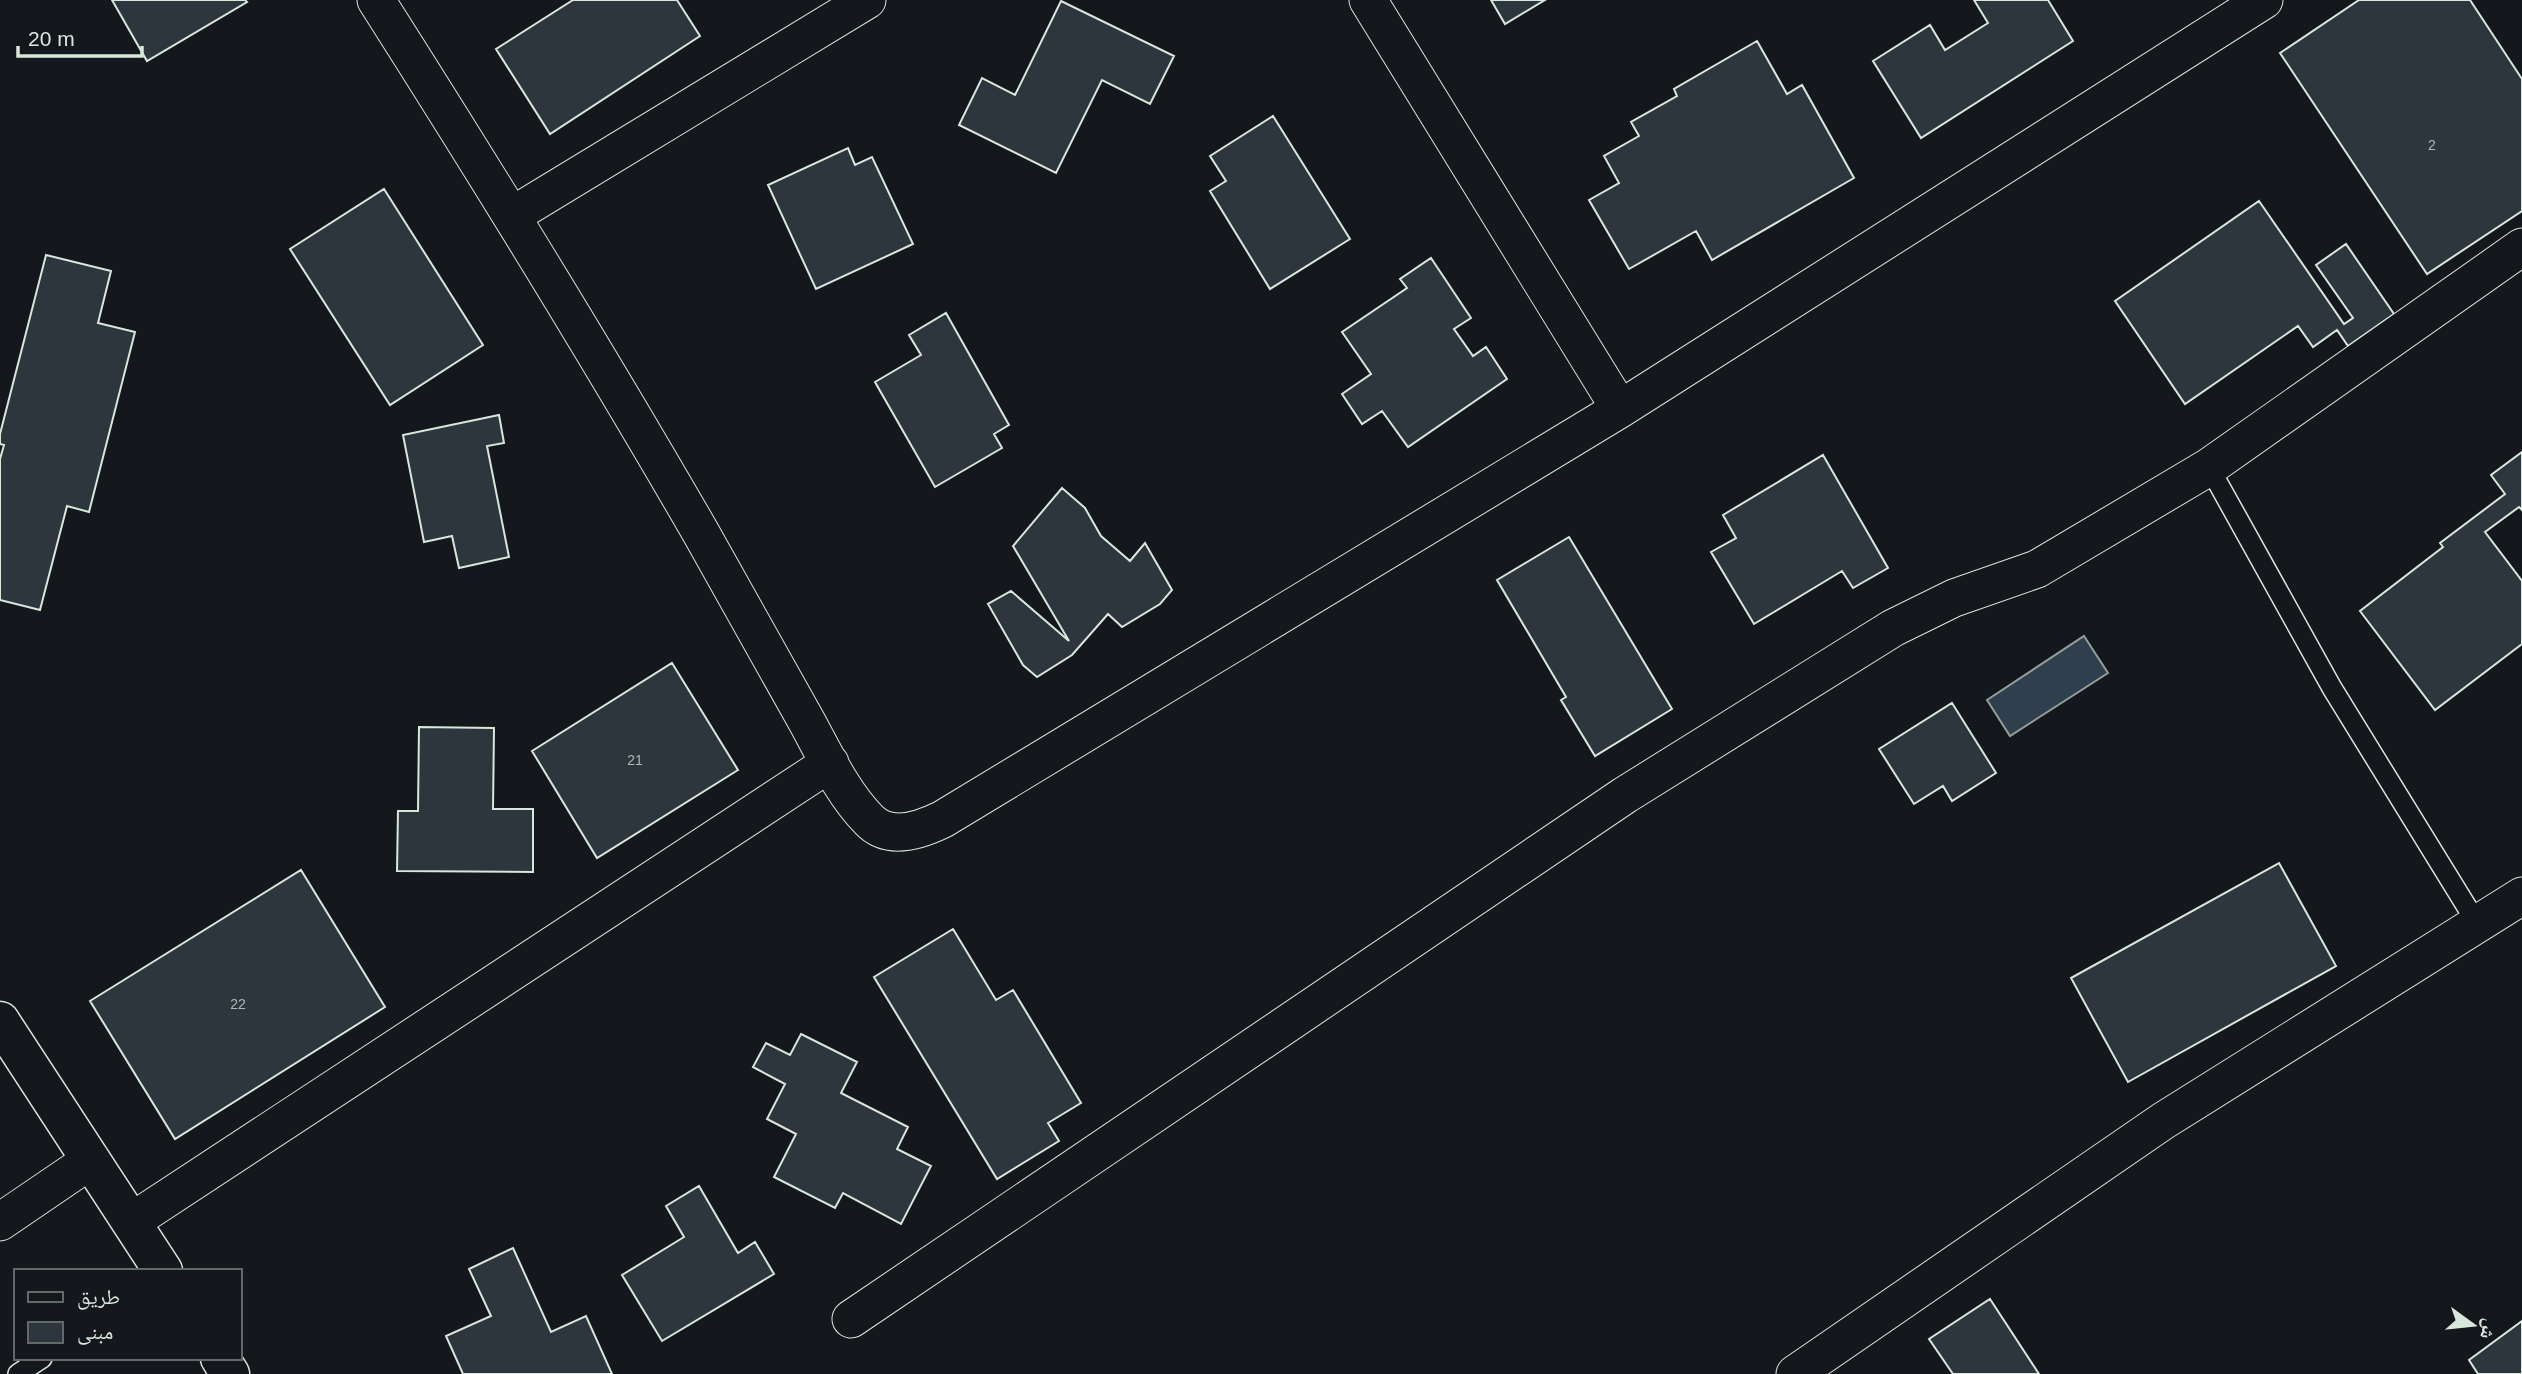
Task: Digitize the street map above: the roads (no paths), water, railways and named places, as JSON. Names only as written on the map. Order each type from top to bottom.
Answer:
[{"type":"main road","points":[[0,1021],[162,1269]]},
{"type":"street","points":[[376,0],[513,215],[701,533],[830,763],[857,806],[881,829],[894,832],[929,826],[1620,410],[2264,0]]},
{"type":"street","points":[[513,215],[867,0]]},
{"type":"street","points":[[1368,0],[1620,410]]},
{"type":"street","points":[[851,1319],[1625,795],[1893,628],[1954,598],[2037,569],[2209,467],[2522,247]]},
{"type":"street","points":[[131,1222],[830,763]]},
{"type":"street","points":[[1795,1374],[2164,1121],[2522,896]]},
{"type":"street","points":[[0,1222],[91,1160]]},
{"type":"lane","points":[[2209,467],[2332,688],[2478,925]]},
{"type":"lane","points":[[18,1374],[39,1360]]},
{"type":"water","points":[[2084,636],[2108,673],[2010,736],[1987,700]]}]
